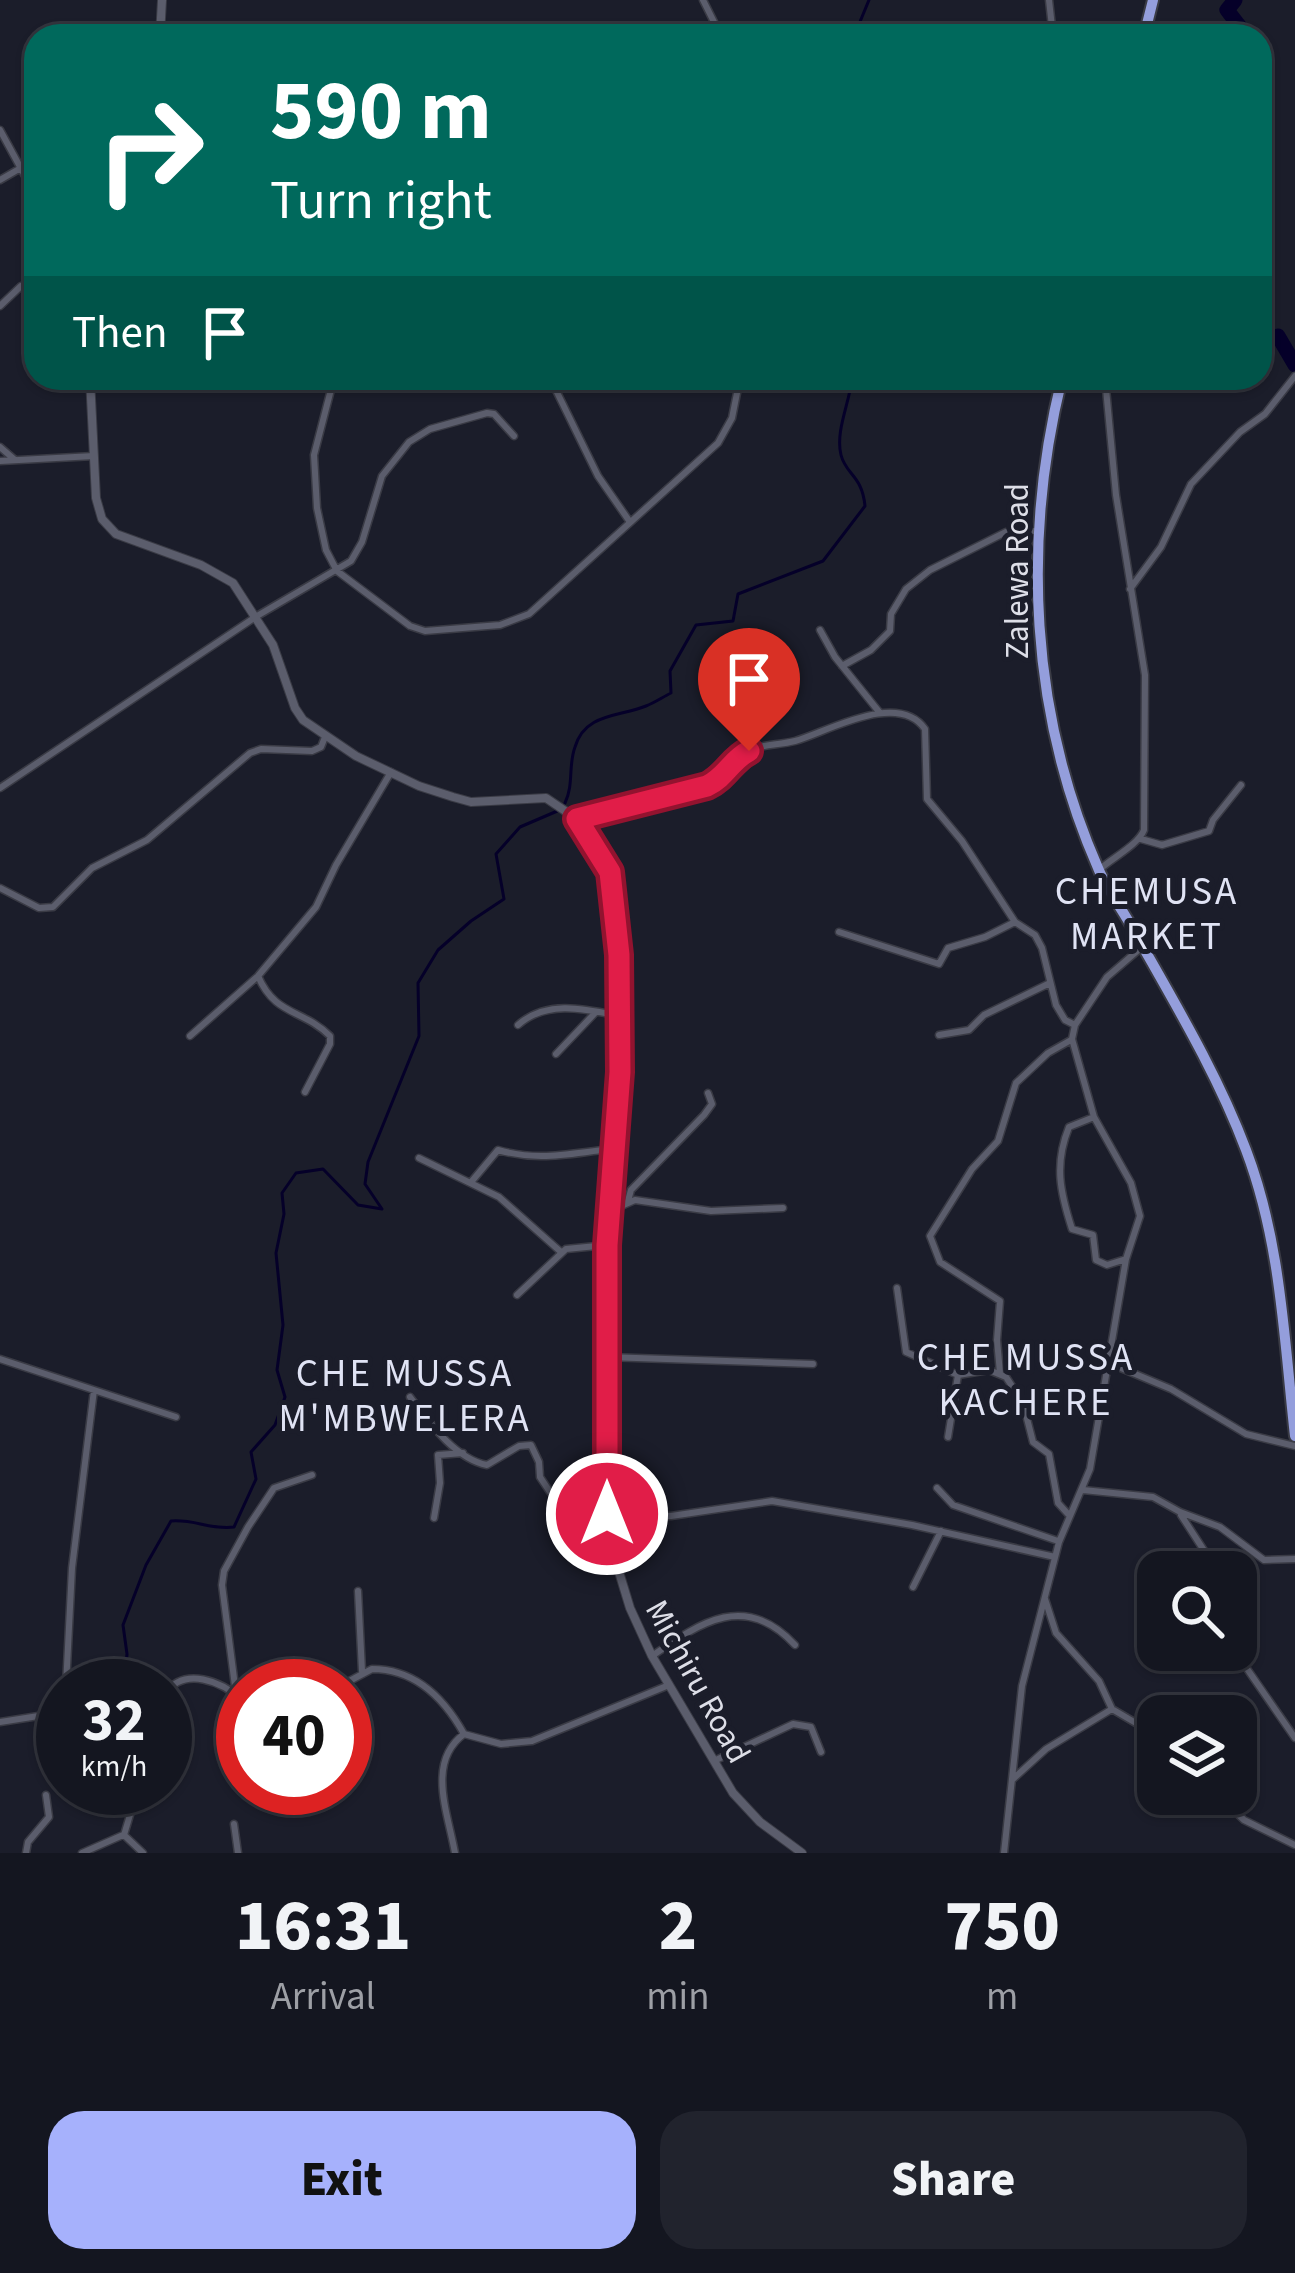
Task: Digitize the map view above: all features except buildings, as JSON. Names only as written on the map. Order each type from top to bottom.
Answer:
[{"type":"highway","name":"Zalewa Road","points":[[1059,390],[1040,480],[1036,531],[1038,628],[1050,710],[1069,787],[1099,870],[1215,1080],[1254,1172],[1279,1281],[1295,1436]]},
{"type":"street","points":[[0,130],[24,178]]},
{"type":"street","points":[[0,180],[19,170]]},
{"type":"street","points":[[0,306],[24,285]]},
{"type":"street","points":[[1130,589],[1161,547],[1191,484],[1240,432],[1265,414],[1295,376]]},
{"type":"street","points":[[91,390],[97,506],[108,527],[233,583],[273,645],[295,708],[325,737],[419,786],[471,802],[546,798],[577,819],[707,786],[749,751],[797,740],[821,728],[880,713],[915,719],[923,725],[927,799],[962,841],[1015,922],[1038,940],[1056,1006],[1075,1025]]},
{"type":"street","points":[[330,390],[317,432],[314,473],[321,531],[337,571],[410,626],[445,632],[500,626],[540,605],[723,436],[738,390]]},
{"type":"street","points":[[556,390],[598,476],[630,522]]},
{"type":"street","points":[[1099,870],[1141,839],[1146,773],[1145,675],[1113,472],[1107,390]]},
{"type":"street","points":[[0,788],[257,616],[337,571],[356,554],[382,476],[409,442],[430,429],[488,413],[514,436]]},
{"type":"street","points":[[0,448],[15,460]]},
{"type":"street","points":[[0,461],[94,456]]},
{"type":"street","points":[[842,665],[871,650],[890,631],[891,614],[906,589],[930,570],[1006,532],[1036,531]]},
{"type":"street","points":[[820,630],[880,713]]},
{"type":"street","points":[[0,888],[39,908],[52,907],[103,860],[147,840],[238,760],[261,749],[312,751],[321,747],[325,737]]},
{"type":"street","points":[[190,1036],[258,976],[316,907],[391,772]]},
{"type":"street","points":[[1141,839],[1162,845],[1209,831],[1241,785]]},
{"type":"street","name":"Michiru Road","points":[[577,819],[603,856],[614,890],[620,1072],[607,1245],[607,1514],[620,1581],[652,1656],[744,1807],[802,1853]]},
{"type":"street","points":[[839,932],[939,964],[948,948],[1015,922]]},
{"type":"street","points":[[1004,1853],[1016,1716],[1059,1542],[1082,1490],[1098,1435],[1126,1259],[1140,1208],[1094,1117],[1072,1039],[1075,1025],[1106,977],[1142,946]]},
{"type":"street","points":[[258,976],[275,1004],[315,1023],[330,1036],[305,1092]]},
{"type":"street","points":[[939,1035],[969,1030],[984,1015],[1050,982]]},
{"type":"street","points":[[518,1025],[549,1009],[576,1007],[620,1016]]},
{"type":"street","points":[[556,1054],[596,1011]]},
{"type":"street","points":[[1068,1514],[1058,1503],[1048,1454],[1034,1442],[1024,1402],[1000,1372],[1000,1301],[940,1262],[930,1236],[972,1169],[998,1141],[1016,1083],[1048,1053],[1072,1039]]},
{"type":"street","points":[[628,1201],[631,1190],[704,1115],[712,1104],[708,1094]]},
{"type":"street","points":[[1094,1117],[1069,1127],[1061,1147],[1060,1190],[1072,1228],[1093,1235],[1096,1260],[1107,1265],[1126,1259]]},
{"type":"street","points":[[472,1181],[498,1150],[555,1158],[612,1149]]},
{"type":"street","points":[[419,1158],[499,1197],[561,1252]]},
{"type":"street","points":[[608,1212],[628,1201],[711,1211],[783,1208]]},
{"type":"street","points":[[517,1295],[561,1252],[607,1245]]},
{"type":"street","points":[[897,1288],[906,1352],[958,1376],[983,1370],[1000,1372]]},
{"type":"street","points":[[606,1357],[812,1364]]},
{"type":"street","points":[[0,1358],[176,1417]]},
{"type":"street","points":[[1108,1363],[1171,1389],[1246,1434],[1295,1446]]},
{"type":"street","points":[[948,1437],[958,1376]]},
{"type":"street","points":[[67,1659],[72,1568],[94,1390]]},
{"type":"street","points":[[410,1397],[433,1428],[463,1453],[487,1465],[529,1444],[550,1492],[623,1518],[772,1502],[941,1531],[1055,1557]]},
{"type":"street","points":[[434,1518],[440,1483],[438,1455],[463,1453]]},
{"type":"street","points":[[232,1659],[222,1601],[224,1571],[274,1488],[311,1475]]},
{"type":"street","points":[[937,1488],[953,1505],[1059,1542]]},
{"type":"street","points":[[1082,1490],[1153,1497],[1220,1527],[1264,1560],[1295,1559]]},
{"type":"street","points":[[1180,1512],[1205,1551]]},
{"type":"street","points":[[913,1587],[941,1531]]},
{"type":"street","points":[[358,1592],[361,1659]]},
{"type":"street","points":[[1044,1596],[1057,1633],[1099,1681],[1112,1709],[1137,1724]]},
{"type":"street","points":[[652,1656],[684,1634],[733,1615],[770,1622],[795,1646]]},
{"type":"street","points":[[372,1670],[386,1669],[423,1685],[441,1699],[464,1734],[501,1744],[532,1741],[669,1684]]},
{"type":"street","points":[[1249,1671],[1295,1738]]},
{"type":"street","points":[[1013,1779],[1046,1749],[1112,1709]]},
{"type":"street","points":[[0,1722],[36,1716]]},
{"type":"street","points":[[716,1760],[804,1723],[811,1726],[820,1752]]},
{"type":"street","points":[[455,1853],[442,1760],[464,1734]]},
{"type":"street","points":[[26,1853],[28,1841],[49,1815]]},
{"type":"street","points":[[124,1835],[130,1815]]},
{"type":"street","points":[[1239,1815],[1295,1845]]},
{"type":"street","points":[[233,1823],[238,1853]]},
{"type":"street","points":[[82,1853],[124,1835]]},
{"type":"street","points":[[124,1835],[143,1853]]},
{"type":"waterway","points":[[859,24],[869,0]]},
{"type":"waterway","points":[[1235,0],[1227,10],[1238,24]]},
{"type":"waterway","points":[[1272,339],[1278,336],[1295,365]]},
{"type":"waterway","points":[[565,803],[573,754],[587,728],[671,693],[670,671],[696,625],[733,621],[738,594],[823,561],[865,506],[840,446],[849,390]]},
{"type":"waterway","points":[[127,1659],[123,1625],[146,1565],[171,1521],[234,1527],[256,1479],[251,1452],[275,1425],[285,1397],[277,1370],[283,1325],[276,1253],[284,1214],[282,1193],[296,1173],[323,1169],[358,1205],[382,1209],[365,1184],[368,1162],[419,1036],[418,983],[438,950],[504,899],[496,854],[520,827],[562,809]]},
{"type":"district","name":"CHEMUSA MARKET","points":[[1147,912]]},
{"type":"district","name":"CHE MUSSA KACHERE","points":[[1026,1378]]},
{"type":"district","name":"CHE MUSSA M'MBWELERA","points":[[405,1394]]},
{"type":"route","points":[[607,1514],[607,1245],[620,1072],[619,955],[610,872],[577,819],[707,786],[749,751]]}]
